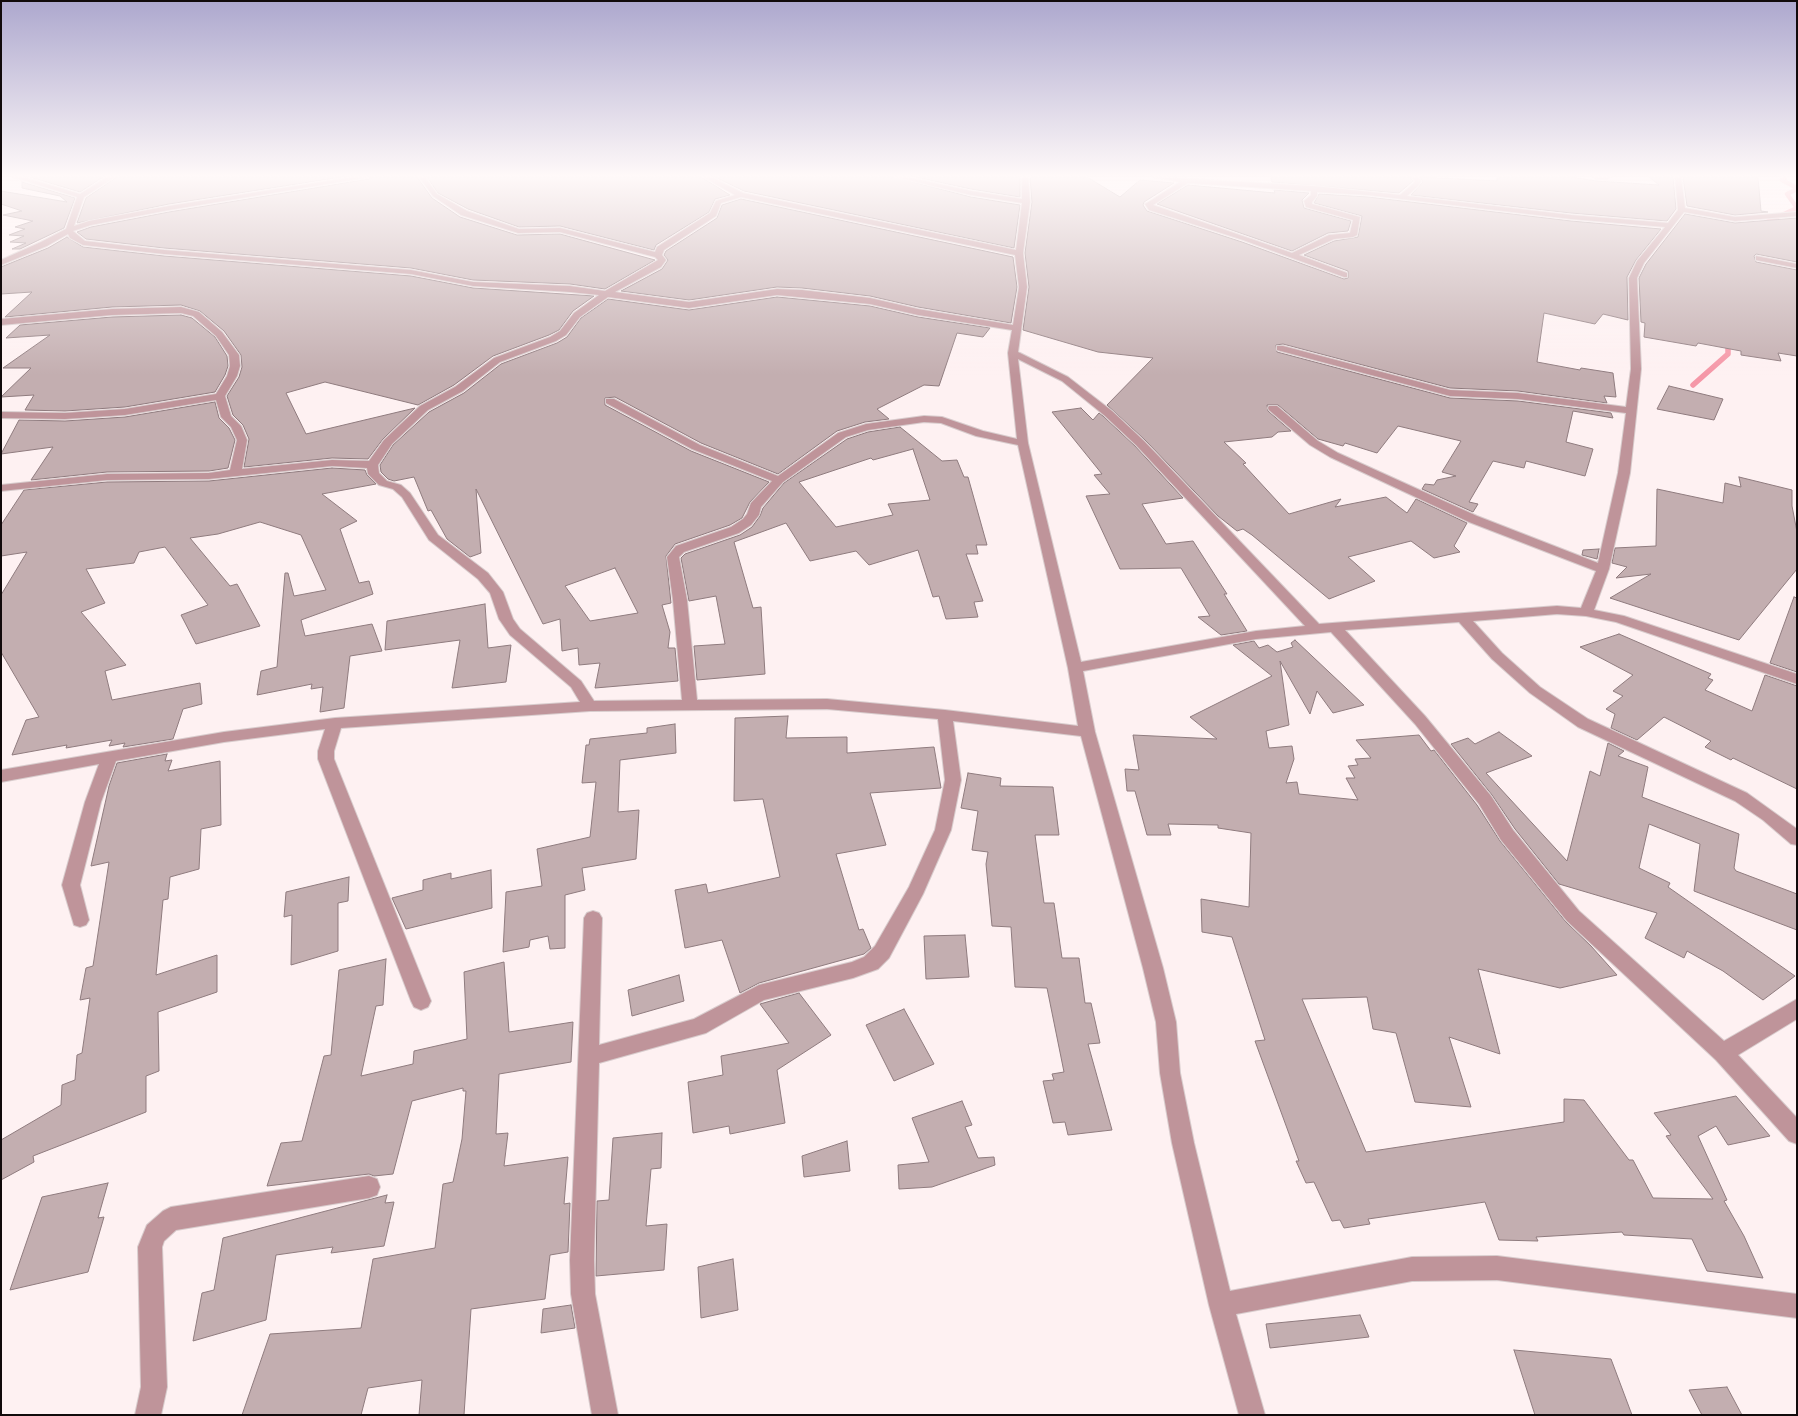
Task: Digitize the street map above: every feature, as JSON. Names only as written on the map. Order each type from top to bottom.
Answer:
[{"type":"street","points":[[1,263],[46,243]]},
{"type":"street","points":[[84,243],[410,272],[473,284],[570,289],[689,305],[777,292],[802,293],[870,301],[918,312],[1016,328]]},
{"type":"street","points":[[590,706],[576,684],[515,632],[506,618],[496,592],[483,576],[433,537],[406,495],[397,487],[383,483],[374,474],[372,465],[388,442],[424,408],[459,389],[497,360],[553,339],[563,333],[577,316],[606,294],[658,265],[662,260],[658,255],[611,243]]},
{"type":"street","points":[[658,255],[660,249],[669,243]]},
{"type":"street","points":[[971,243],[1019,253]]},
{"type":"street","points":[[1020,243],[1019,253],[1023,287],[1013,352],[1023,443],[1075,668],[1086,732],[1150,958],[1166,1022],[1170,1073],[1183,1143],[1221,1305],[1252,1415]]},
{"type":"street","points":[[1257,243],[1344,275]]},
{"type":"street","points":[[1293,255],[1319,243]]},
{"type":"street","points":[[1586,612],[1603,569],[1624,473],[1636,368],[1634,278],[1640,263],[1656,243]]},
{"type":"street","points":[[1758,258],[1797,266]]},
{"type":"street","points":[[1,322],[112,312],[190,311],[196,314],[219,334],[234,355],[235,366],[232,376],[220,396],[226,416],[236,426],[242,440],[235,474]]},
{"type":"street","points":[[1280,348],[1450,393],[1518,396],[1631,411]]},
{"type":"street","points":[[1013,352],[1064,379],[1108,413],[1420,720],[1485,800],[1507,835],[1573,916],[1723,1053],[1797,1134]]},
{"type":"street","points":[[1,415],[65,416],[126,412],[220,396]]},
{"type":"street","points":[[610,401],[696,447],[779,480]]},
{"type":"street","points":[[1273,408],[1314,444],[1359,467],[1473,519],[1603,569]]},
{"type":"street","points":[[690,703],[680,600],[673,557],[680,549],[735,530],[748,522],[755,506],[779,480],[842,435],[866,427],[924,419],[942,420],[980,434],[1023,443]]},
{"type":"street","points":[[1,488],[107,477],[235,474],[332,462],[372,465]]},
{"type":"street","points":[[1075,668],[1247,636],[1557,610],[1586,612],[1619,619],[1797,679]]},
{"type":"street","points":[[1462,617],[1497,656],[1535,690],[1582,723],[1741,797],[1769,816],[1797,840]]},
{"type":"street","points":[[1,776],[224,737],[335,723],[590,706],[690,703],[827,704],[945,715],[1086,732]]},
{"type":"street","points":[[588,1056],[700,1027],[759,993],[853,970],[870,963],[882,952],[913,896],[943,830],[953,780],[945,715]]},
{"type":"street","points":[[335,723],[326,751],[326,759],[421,1001]]},
{"type":"street","points":[[80,920],[71,885],[93,802],[110,757]]},
{"type":"street","points":[[593,918],[582,1260],[583,1294],[605,1415]]},
{"type":"street","points":[[1723,1053],[1797,1008]]},
{"type":"street","points":[[148,1415],[154,1387],[150,1247],[155,1233],[171,1219],[369,1187]]},
{"type":"street","points":[[1221,1305],[1412,1269],[1497,1268],[1797,1306]]},
{"type":"building","points":[[26,243],[32,243],[20,249],[12,249]]},
{"type":"building","points":[[56,243],[77,243],[83,247],[164,256],[411,276],[473,288],[594,296],[573,311],[559,330],[493,356],[454,385],[418,405],[325,382],[286,393],[306,434],[415,408],[383,439],[368,459],[332,458],[244,467],[249,439],[243,425],[233,415],[227,396],[239,377],[242,367],[241,355],[224,331],[200,311],[181,305],[112,307],[5,317],[32,292],[1,294],[1,267]]},
{"type":"building","points":[[121,243],[593,243],[655,260],[605,289],[570,284],[473,280],[411,268]]},
{"type":"building","points":[[627,243],[659,243],[654,250]]},
{"type":"building","points":[[678,243],[948,243],[1013,257],[1017,287],[1011,323],[918,307],[870,296],[802,288],[777,287],[689,300],[621,291],[662,269],[668,260],[664,255],[666,251]]},
{"type":"building","points":[[991,243],[1015,243],[1014,248]]},
{"type":"building","points":[[1026,243],[1245,243],[1344,279],[1348,278],[1348,271],[1304,255],[1330,243],[1650,243],[1636,260],[1627,277],[1628,320],[1603,314],[1595,324],[1544,313],[1537,362],[1580,370],[1581,368],[1613,373],[1616,397],[1604,396],[1607,403],[1518,391],[1450,388],[1283,344],[1276,345],[1277,352],[1450,398],[1518,401],[1611,413],[1613,418],[1573,411],[1566,442],[1593,449],[1585,476],[1526,461],[1524,468],[1493,461],[1469,502],[1478,504],[1473,512],[1422,489],[1425,484],[1434,485],[1437,480],[1456,476],[1442,472],[1461,441],[1398,426],[1377,453],[1345,443],[1343,446],[1318,439],[1278,405],[1267,405],[1268,411],[1291,431],[1278,432],[1272,437],[1224,442],[1246,463],[1243,464],[1289,514],[1341,499],[1335,507],[1386,497],[1407,513],[1416,499],[1467,523],[1454,546],[1460,552],[1434,558],[1411,541],[1348,557],[1375,581],[1329,599],[1252,535],[1243,529],[1237,531],[1218,516],[1145,440],[1107,405],[1153,358],[1098,352],[1023,330],[1029,287],[1025,253]]},
{"type":"building","points":[[1269,243],[1308,243],[1292,251]]},
{"type":"building","points":[[1662,243],[1797,243],[1797,262],[1756,254],[1754,256],[1756,262],[1797,270],[1797,356],[1778,353],[1781,361],[1741,355],[1741,351],[1698,343],[1696,346],[1644,337],[1645,323],[1641,322],[1639,278],[1646,264]]},
{"type":"building","points":[[777,297],[870,306],[918,317],[990,328],[983,337],[957,333],[939,386],[924,385],[877,409],[889,419],[865,422],[837,431],[778,474],[701,443],[615,397],[605,398],[605,405],[691,451],[769,482],[750,502],[742,518],[730,525],[675,544],[666,556],[671,603],[662,605],[670,632],[668,648],[675,648],[678,681],[595,688],[600,663],[579,665],[578,648],[562,651],[560,619],[543,624],[476,489],[481,553],[470,557],[447,539],[431,510],[428,511],[414,477],[394,481],[388,479],[381,472],[380,465],[393,445],[429,412],[464,393],[501,364],[557,343],[567,337],[581,318],[608,299],[689,310]],"holes":[[[615,568],[638,613],[590,621],[565,586]]]},
{"type":"building","points":[[181,315],[192,318],[215,337],[227,356],[228,366],[225,375],[215,392],[125,407],[65,411],[25,410],[34,395],[1,397],[31,368],[3,368],[50,335],[6,338],[20,325],[112,317]]},
{"type":"building","points":[[1669,386],[1723,399],[1714,420],[1657,409]]},
{"type":"building","points":[[215,402],[219,418],[229,428],[235,440],[228,468],[209,471],[107,472],[31,480],[53,447],[1,454],[19,420],[65,421],[125,417]]},
{"type":"building","points":[[1081,408],[1093,420],[1099,413],[1103,416],[1135,446],[1183,498],[1142,504],[1166,544],[1193,541],[1227,594],[1224,594],[1247,631],[1221,635],[1198,617],[1210,616],[1181,568],[1120,569],[1086,496],[1110,494],[1094,475],[1102,474],[1052,412]]},
{"type":"building","points":[[900,427],[942,461],[957,460],[964,477],[968,477],[987,545],[976,545],[978,554],[966,554],[983,601],[974,602],[978,617],[946,619],[939,596],[933,597],[918,550],[869,565],[856,551],[810,561],[786,523],[734,542],[753,608],[761,607],[765,674],[697,680],[694,646],[725,644],[716,596],[689,601],[681,558],[685,554],[740,535],[752,527],[763,508],[784,483],[847,439],[868,432]],"holes":[[[913,449],[930,500],[888,504],[893,515],[836,527],[799,482],[871,458],[873,460]]]},
{"type":"building","points":[[332,468],[365,470],[367,475],[376,484],[322,494],[357,521],[340,529],[359,583],[369,581],[373,594],[301,620],[305,636],[372,624],[382,651],[350,656],[344,708],[320,712],[323,687],[311,689],[312,684],[257,695],[261,671],[277,667],[285,573],[288,573],[294,596],[326,590],[301,535],[260,522],[218,534],[190,538],[230,586],[237,584],[260,626],[196,644],[181,615],[208,605],[165,547],[139,552],[134,563],[86,569],[105,603],[81,612],[126,665],[105,671],[112,700],[200,683],[202,704],[183,709],[173,739],[123,747],[125,743],[109,746],[112,740],[66,748],[67,745],[12,755],[26,720],[39,717],[1,652],[1,595],[27,552],[1,556],[1,525],[24,490],[107,482],[209,481]]},
{"type":"building","points":[[1739,477],[1792,490],[1792,506],[1797,532],[1797,569],[1739,640],[1610,598],[1651,574],[1616,578],[1627,567],[1612,563],[1615,548],[1656,546],[1657,489],[1723,503],[1725,483],[1741,487]]},
{"type":"building","points":[[1599,549],[1597,559],[1582,555],[1583,550]]},
{"type":"building","points":[[1794,597],[1797,598],[1797,672],[1770,663]]},
{"type":"building","points":[[485,604],[488,648],[511,645],[506,682],[452,688],[460,640],[385,650],[387,621]]},
{"type":"building","points":[[1619,634],[1711,674],[1708,678],[1713,680],[1705,690],[1752,711],[1765,675],[1797,686],[1797,789],[1733,758],[1731,760],[1705,747],[1711,741],[1664,717],[1637,740],[1611,728],[1615,714],[1606,709],[1623,696],[1613,691],[1633,675],[1580,647]]},
{"type":"building","points":[[1295,640],[1364,705],[1333,713],[1317,691],[1310,714],[1280,661],[1289,725],[1266,731],[1269,748],[1292,746],[1294,759],[1286,783],[1297,782],[1299,794],[1358,800],[1346,778],[1355,778],[1348,766],[1358,765],[1355,759],[1371,758],[1356,740],[1419,735],[1431,751],[1434,750],[1477,805],[1500,841],[1566,922],[1617,975],[1560,988],[1478,969],[1500,1054],[1449,1037],[1471,1107],[1415,1102],[1396,1033],[1373,1029],[1367,997],[1302,999],[1366,1152],[1564,1122],[1564,1099],[1584,1100],[1629,1160],[1633,1160],[1653,1198],[1713,1199],[1666,1136],[1671,1135],[1654,1113],[1736,1096],[1770,1136],[1728,1145],[1716,1126],[1698,1136],[1727,1200],[1724,1201],[1744,1236],[1763,1278],[1707,1271],[1692,1239],[1624,1235],[1622,1232],[1536,1237],[1538,1241],[1499,1240],[1485,1202],[1368,1219],[1370,1224],[1344,1228],[1340,1220],[1332,1221],[1314,1182],[1306,1183],[1296,1161],[1299,1161],[1255,1041],[1265,1040],[1232,937],[1202,932],[1201,899],[1249,907],[1251,833],[1218,828],[1218,825],[1168,824],[1171,835],[1147,835],[1135,791],[1127,791],[1125,769],[1139,770],[1133,735],[1217,739],[1190,717],[1272,676],[1233,645],[1254,641],[1259,648],[1268,645],[1277,652],[1293,647],[1291,643]]},
{"type":"building","points":[[788,716],[786,738],[847,737],[847,753],[934,747],[941,788],[870,793],[886,845],[836,854],[859,930],[863,929],[871,948],[864,954],[759,983],[740,993],[722,940],[685,948],[675,890],[706,884],[708,893],[780,877],[763,799],[734,801],[735,718]]},
{"type":"building","points":[[675,724],[676,753],[620,760],[618,812],[639,810],[636,859],[582,868],[585,890],[565,895],[565,948],[550,949],[548,936],[530,940],[529,947],[503,952],[506,892],[542,886],[537,849],[590,837],[596,782],[582,783],[586,745],[589,745],[590,739],[647,733],[647,728]]},
{"type":"building","points":[[1499,732],[1532,756],[1486,773],[1567,861],[1590,771],[1600,776],[1608,743],[1624,751],[1618,756],[1648,767],[1642,797],[1739,834],[1734,868],[1736,871],[1797,894],[1797,930],[1694,891],[1700,844],[1649,824],[1639,868],[1670,883],[1668,887],[1795,976],[1763,1000],[1723,971],[1687,951],[1684,958],[1645,938],[1657,913],[1559,884],[1451,744],[1468,738],[1475,744]]},
{"type":"building","points":[[167,754],[165,761],[172,760],[168,771],[220,761],[221,825],[201,829],[199,869],[170,877],[168,899],[163,900],[156,975],[217,955],[217,992],[158,1012],[159,1071],[146,1076],[146,1112],[33,1156],[34,1162],[1,1180],[1,1140],[61,1105],[62,1085],[75,1080],[77,1055],[82,1053],[90,998],[80,1000],[86,968],[93,966],[109,862],[91,866],[109,786],[117,763]]},
{"type":"building","points":[[968,773],[1001,778],[1000,786],[1053,787],[1059,835],[1035,835],[1044,903],[1054,903],[1062,958],[1079,958],[1085,1003],[1091,1003],[1100,1043],[1088,1044],[1112,1130],[1068,1135],[1065,1122],[1053,1123],[1043,1081],[1054,1080],[1052,1074],[1064,1072],[1047,988],[1015,987],[1011,927],[992,926],[986,864],[988,852],[972,850],[978,811],[961,808]]},
{"type":"building","points":[[491,870],[492,908],[406,929],[392,898],[423,890],[423,880],[451,873],[451,879]]},
{"type":"building","points":[[349,877],[348,901],[338,903],[338,951],[291,965],[292,915],[284,917],[286,892]]},
{"type":"building","points":[[965,935],[969,977],[926,979],[924,936]]},
{"type":"building","points":[[386,959],[383,1005],[376,1006],[361,1076],[413,1064],[414,1051],[467,1039],[464,972],[504,962],[509,1032],[573,1022],[571,1062],[499,1074],[496,1134],[508,1133],[504,1166],[568,1157],[564,1204],[570,1203],[568,1252],[550,1255],[545,1299],[471,1309],[464,1415],[419,1415],[422,1380],[368,1388],[361,1415],[242,1415],[270,1334],[361,1328],[373,1259],[435,1248],[443,1184],[453,1182],[462,1139],[466,1091],[463,1091],[463,1088],[412,1101],[393,1174],[374,1176],[369,1174],[267,1186],[281,1143],[302,1141],[324,1056],[331,1055],[339,970]]},
{"type":"building","points":[[679,975],[684,1001],[632,1016],[628,990]]},
{"type":"building","points":[[799,993],[831,1035],[777,1070],[785,1123],[730,1134],[729,1126],[693,1133],[688,1082],[723,1075],[721,1056],[789,1043],[760,1004]]},
{"type":"building","points":[[904,1009],[934,1064],[894,1081],[866,1025]]},
{"type":"building","points":[[962,1101],[972,1125],[965,1127],[978,1158],[994,1157],[995,1165],[932,1187],[899,1189],[898,1165],[929,1162],[912,1118]]},
{"type":"building","points":[[662,1133],[661,1168],[651,1169],[646,1226],[667,1224],[664,1270],[596,1276],[597,1201],[609,1200],[613,1138]]},
{"type":"building","points":[[847,1141],[850,1171],[804,1177],[802,1156]]},
{"type":"building","points":[[108,1183],[98,1218],[104,1217],[88,1272],[10,1290],[42,1197]]},
{"type":"building","points":[[387,1195],[385,1203],[394,1202],[384,1246],[331,1253],[333,1247],[276,1255],[266,1320],[193,1341],[202,1293],[214,1290],[223,1238]]},
{"type":"building","points":[[733,1259],[738,1310],[701,1318],[698,1267]]},
{"type":"building","points":[[571,1305],[575,1328],[541,1333],[543,1309]]},
{"type":"building","points":[[1360,1315],[1369,1337],[1270,1348],[1266,1324]]},
{"type":"building","points":[[1514,1350],[1611,1359],[1632,1415],[1535,1415]]},
{"type":"building","points":[[1727,1387],[1742,1415],[1702,1415],[1689,1390]]},
{"type":"waterway","points":[[1693,385],[1728,354],[1728,338]]}]
